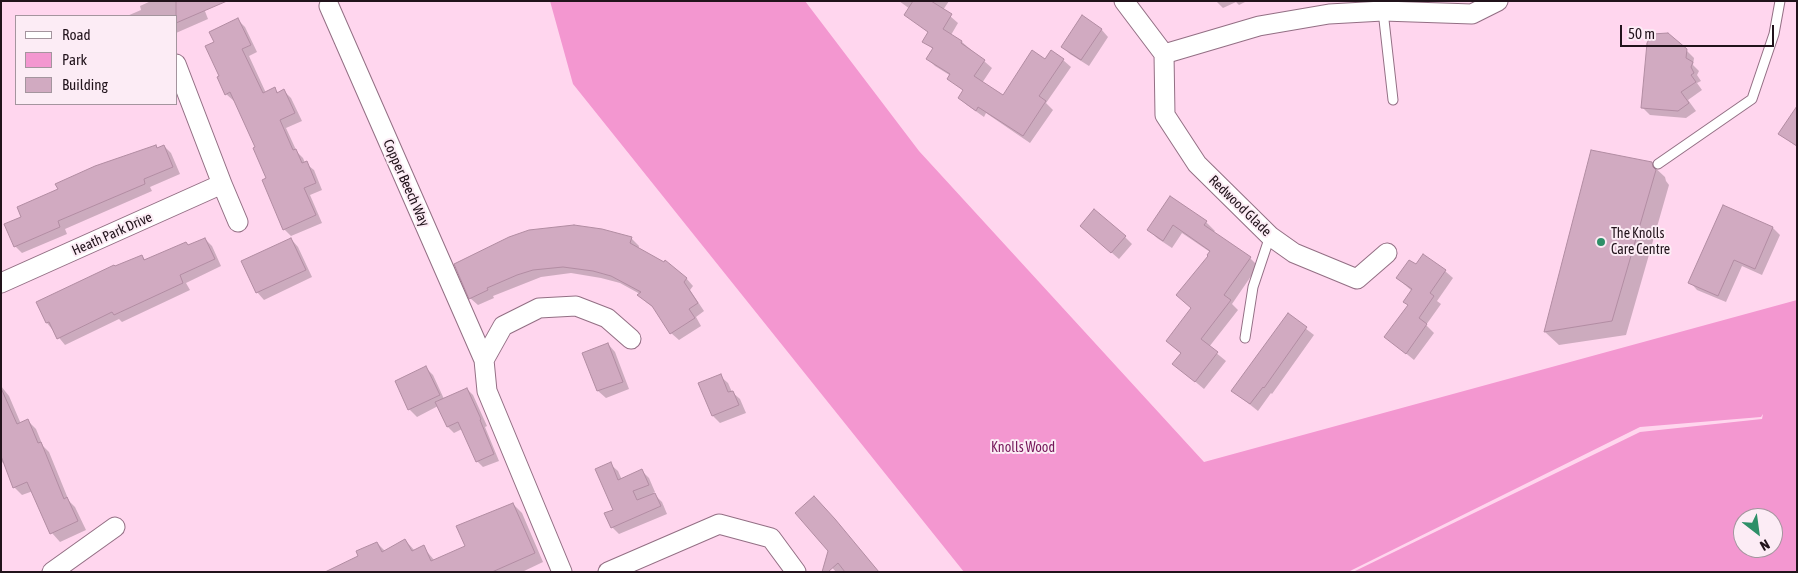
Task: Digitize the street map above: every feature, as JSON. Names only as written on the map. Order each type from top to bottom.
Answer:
[{"type":"street","points":[[1124,1],[1164,54],[1260,26],[1329,14],[1383,11],[1472,14],[1498,1]]},
{"type":"street","name":"Copper Beech Way","points":[[329,6],[484,360],[487,391],[562,572]]},
{"type":"street","name":"Redwood Glade","points":[[1164,54],[1165,116],[1197,164],[1270,236],[1294,253],[1357,278],[1387,252]]},
{"type":"street","points":[[178,69],[238,222]]},
{"type":"street","name":"Heath Park Drive","points":[[1,283],[222,184]]},
{"type":"street","points":[[484,360],[503,326],[539,308],[576,306],[607,318],[631,339]]},
{"type":"street","points":[[608,572],[719,524],[771,538],[796,572]]},
{"type":"street","points":[[52,572],[115,527]]},
{"type":"lane","points":[[1658,164],[1752,100],[1774,34],[1780,1]]},
{"type":"lane","points":[[1383,11],[1393,100]]},
{"type":"lane","points":[[1245,338],[1253,287],[1270,236]]},
{"type":"green space","name":"Knolls Wood","points":[[550,1],[805,1],[919,151],[1204,462],[1797,300],[1797,572],[1353,572],[1640,432],[1762,419],[1763,414],[1761,417],[1640,427],[1348,572],[964,572],[573,84]]},
{"type":"building","points":[[176,1],[227,1],[178,22],[178,15],[176,15]]},
{"type":"building","points":[[913,1],[931,1],[952,14],[943,29],[962,41],[961,43],[985,60],[974,76],[1003,95],[1032,50],[1045,59],[1051,50],[1064,59],[1039,96],[1046,101],[1023,136],[978,107],[976,111],[958,98],[963,90],[947,79],[950,74],[926,59],[933,48],[922,42],[928,32],[904,15]]},
{"type":"building","points":[[1082,15],[1102,29],[1081,60],[1061,47]]},
{"type":"building","points":[[238,18],[251,45],[242,49],[263,93],[275,87],[277,93],[284,89],[295,113],[280,120],[293,150],[296,149],[302,163],[307,161],[316,183],[304,188],[316,215],[283,230],[262,180],[266,178],[253,148],[255,147],[230,92],[225,95],[217,77],[219,76],[205,46],[214,42],[209,32]]},
{"type":"building","points":[[1668,33],[1687,49],[1686,58],[1693,62],[1691,67],[1694,73],[1691,75],[1696,82],[1681,92],[1689,103],[1678,111],[1641,108],[1647,43],[1652,34]]},
{"type":"building","points":[[1797,106],[1797,146],[1778,134]]},
{"type":"building","points":[[156,145],[157,148],[164,145],[173,167],[144,179],[145,184],[58,221],[60,227],[14,247],[4,224],[21,217],[17,207],[58,189],[55,184],[95,166]]},
{"type":"building","name":"The Knolls Care Centre","points":[[1591,150],[1652,162],[1656,170],[1612,321],[1544,332]]},
{"type":"building","points":[[1170,196],[1207,221],[1204,225],[1251,257],[1224,295],[1231,300],[1201,339],[1218,352],[1195,382],[1172,364],[1181,353],[1166,341],[1191,308],[1176,295],[1210,251],[1173,225],[1163,241],[1147,230]]},
{"type":"building","points":[[1723,205],[1773,227],[1755,269],[1734,260],[1718,296],[1688,283]]},
{"type":"building","points":[[1094,209],[1126,236],[1111,253],[1080,226]]},
{"type":"building","points":[[574,225],[602,229],[632,237],[630,243],[664,262],[665,260],[687,278],[684,282],[698,303],[689,309],[695,318],[670,334],[652,306],[637,295],[641,292],[611,276],[593,271],[563,267],[533,270],[517,275],[487,288],[488,290],[469,299],[454,264],[509,237],[529,230]]},
{"type":"building","points":[[205,238],[215,259],[180,275],[183,283],[114,315],[112,312],[57,339],[49,322],[46,323],[36,302],[114,265],[142,255],[144,260],[186,242],[188,245]]},
{"type":"building","points":[[291,238],[306,270],[256,293],[241,261]]},
{"type":"building","points":[[1423,254],[1446,270],[1430,293],[1434,296],[1419,318],[1427,324],[1406,354],[1384,337],[1408,305],[1403,302],[1412,289],[1396,278],[1409,260],[1416,264]]},
{"type":"building","points":[[1288,313],[1307,327],[1264,388],[1250,404],[1231,391]]},
{"type":"building","points":[[608,343],[623,382],[597,391],[582,353]]},
{"type":"building","points":[[426,366],[440,395],[408,410],[395,381]]},
{"type":"building","points":[[721,374],[728,392],[733,391],[739,405],[712,416],[698,383]]},
{"type":"building","points":[[1,388],[17,424],[28,419],[38,443],[41,442],[64,499],[67,497],[78,521],[50,534],[27,482],[13,488],[1,456]]},
{"type":"building","points":[[467,388],[494,454],[476,462],[458,422],[447,427],[435,402]]},
{"type":"building","points":[[611,462],[618,480],[642,469],[649,485],[633,491],[637,500],[655,493],[661,506],[611,528],[604,513],[613,510],[595,469]]},
{"type":"building","points":[[814,496],[879,572],[845,572],[838,563],[828,572],[822,572],[828,551],[795,513]]},
{"type":"building","points":[[513,503],[535,553],[492,572],[325,572],[358,556],[356,551],[377,542],[382,552],[405,539],[412,551],[424,545],[431,561],[465,546],[456,526]]},
{"type":"place","name":"The Knolls Care Centre","points":[[1601,242]]}]
